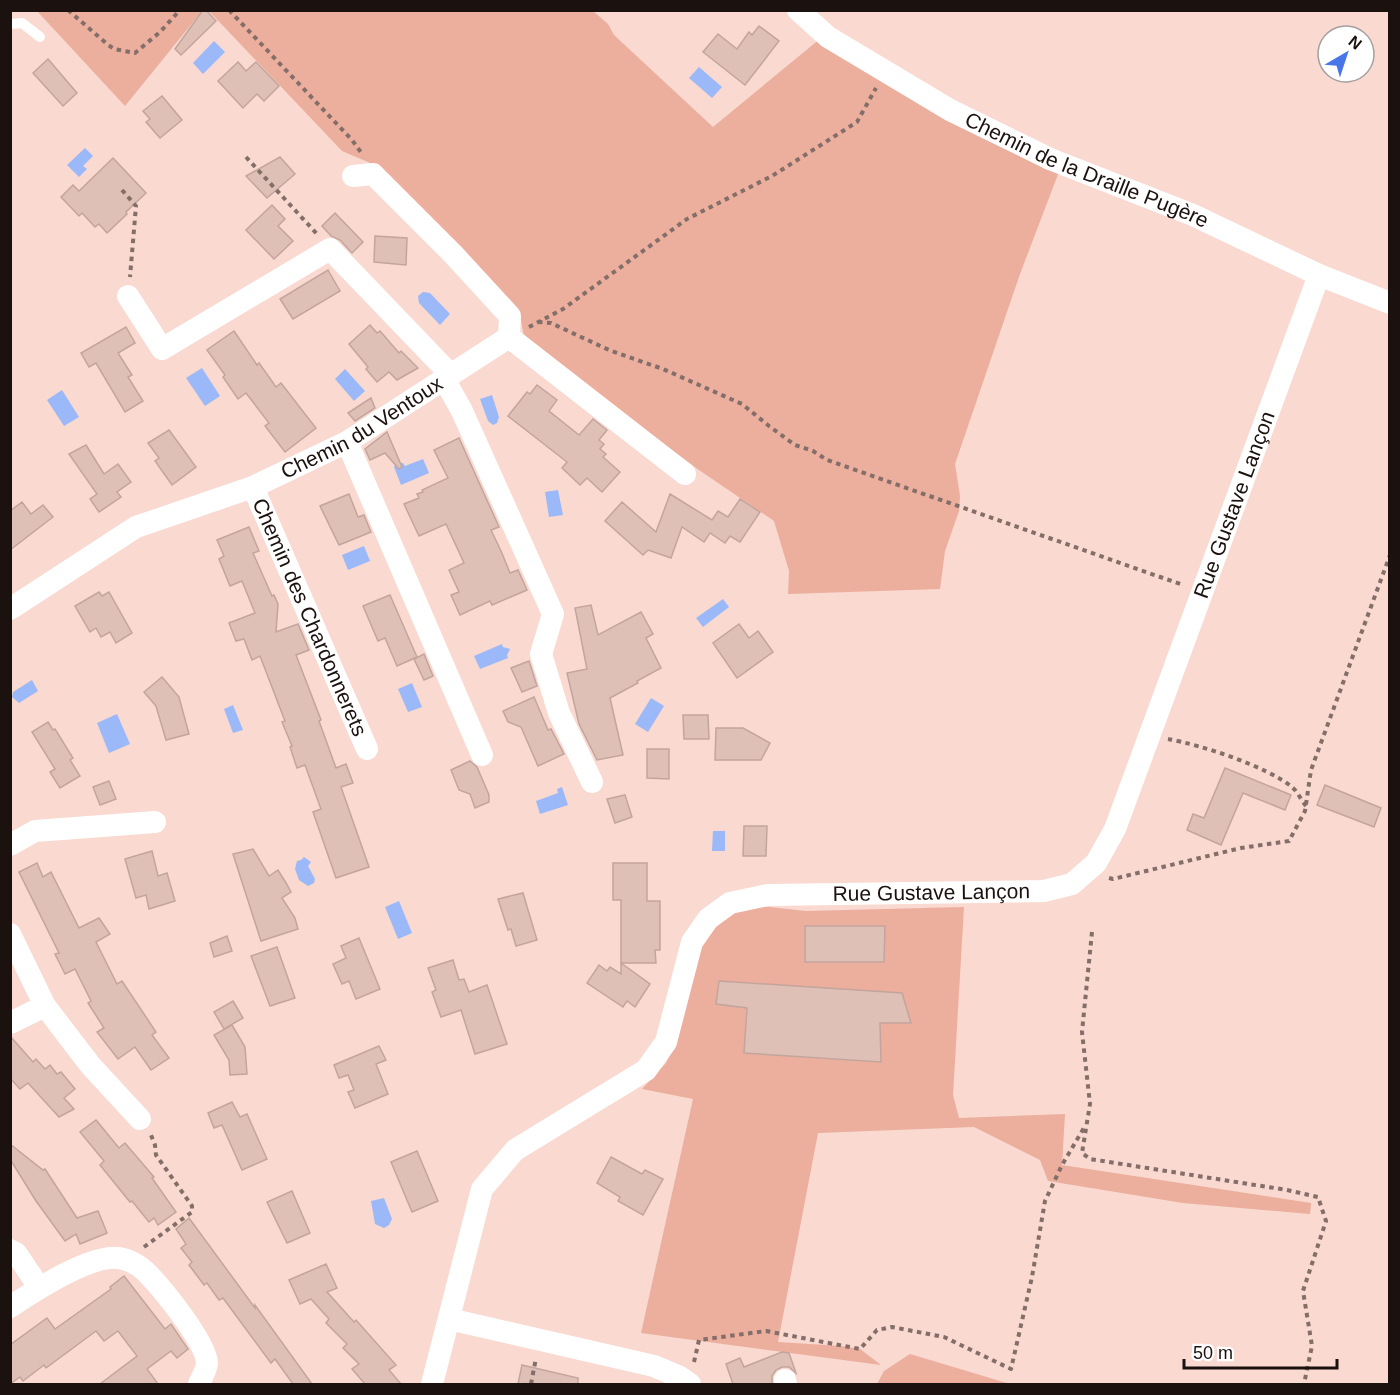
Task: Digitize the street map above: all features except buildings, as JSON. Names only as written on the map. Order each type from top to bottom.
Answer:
[{"type":"street","name":"Chemin de la Draille Pugère","points":[[798,10],[828,37],[950,110],[1050,159],[1193,215],[1319,275],[1389,303]]},
{"type":"street","points":[[363,175],[453,254],[510,316],[509,337],[685,474]]},
{"type":"street","points":[[128,296],[162,349],[330,249],[447,377],[553,614],[541,654],[559,713],[592,782]]},
{"type":"street","name":"Rue Gustave Lançon","points":[[432,1384],[482,1189],[515,1150],[645,1070],[666,1042],[692,942],[708,919],[730,903],[768,895],[1044,891],[1072,884],[1096,863],[1115,829],[1319,275]]},
{"type":"street","name":"Chemin du Ventoux","points":[[10,609],[136,527],[253,487],[346,442],[509,337]]},
{"type":"street","points":[[346,442],[482,755]]},
{"type":"street","name":"Chemin des Chardonnerets","points":[[253,487],[367,749]]},
{"type":"street","points":[[10,845],[35,831],[155,822]]},
{"type":"street","points":[[10,934],[45,1006],[91,1066],[140,1119]]},
{"type":"street","points":[[10,1023],[45,1006]]},
{"type":"street","points":[[10,1250],[16,1253],[39,1287]]},
{"type":"street","points":[[10,1306],[39,1287],[91,1263],[117,1258],[134,1263],[146,1273],[188,1323],[202,1345],[207,1364],[199,1384]]},
{"type":"street","points":[[449,1319],[654,1366],[690,1384]]},
{"type":"lane","points":[[10,24],[22,23],[40,37]]},
{"type":"path","points":[[68,10],[114,49],[135,53],[160,32],[180,10]]},
{"type":"path","points":[[229,10],[352,140],[368,162],[363,175]]},
{"type":"path","points":[[509,337],[563,309],[687,219],[772,176],[857,122],[886,72]]},
{"type":"path","points":[[246,157],[307,220]]},
{"type":"path","points":[[122,190],[136,206],[128,296]]},
{"type":"path","points":[[538,322],[551,322],[609,350],[663,369],[742,404],[795,445],[813,451],[827,460],[1202,591]]},
{"type":"path","points":[[1084,873],[1113,879],[1240,848],[1288,841],[1305,811],[1311,770],[1389,555]]},
{"type":"path","points":[[1149,736],[1188,742],[1272,774],[1294,789],[1306,806]]},
{"type":"path","points":[[1092,932],[1083,1032],[1090,1104],[1082,1153],[1090,1159],[1275,1188],[1318,1197],[1326,1221],[1303,1291],[1312,1346],[1304,1384]]},
{"type":"path","points":[[134,1263],[143,1248],[192,1212],[192,1206],[156,1155],[155,1145],[140,1119]]},
{"type":"path","points":[[695,1358],[699,1340],[766,1331],[860,1349],[877,1330],[892,1327],[944,1337],[1011,1369],[1032,1277],[1045,1201],[1062,1165],[1088,1121]]},
{"type":"shaded area","points":[[37,11],[202,11],[125,106]]},
{"type":"shaded area","points":[[209,11],[593,11],[608,24],[614,35],[713,127],[821,38],[1060,169],[1020,274],[955,464],[960,496],[959,511],[945,551],[940,589],[788,594],[789,571],[774,521],[699,470],[525,341],[520,316],[375,165],[342,151]]},
{"type":"shaded area","points":[[733,903],[806,911],[964,907],[953,1095],[959,1118],[1065,1114],[1062,1165],[1311,1203],[1310,1214],[1183,1203],[1048,1181],[1040,1160],[974,1127],[818,1133],[778,1342],[860,1349],[881,1365],[641,1333],[693,1099],[642,1089],[666,1063],[678,1038],[699,951]]},
{"type":"shaded area","points":[[910,1354],[1010,1384],[877,1384],[884,1371]]},
{"type":"water","points":[[214,41],[225,52],[203,74],[193,63]]},
{"type":"water","points":[[699,67],[722,87],[712,98],[689,78]]},
{"type":"water","points":[[85,148],[93,156],[83,166],[87,169],[79,177],[67,165]]},
{"type":"water","points":[[423,292],[430,293],[450,314],[440,325],[419,303],[418,296]]},
{"type":"water","points":[[202,368],[220,396],[205,406],[186,378]]},
{"type":"water","points":[[345,369],[365,391],[354,401],[335,379]]},
{"type":"water","points":[[62,390],[79,417],[64,426],[47,400]]},
{"type":"water","points":[[492,395],[499,417],[497,423],[493,425],[488,421],[480,399]]},
{"type":"water","points":[[423,459],[429,473],[401,485],[394,467],[396,463],[403,463],[405,466]]},
{"type":"water","points":[[558,490],[563,515],[549,517],[545,492]]},
{"type":"water","points":[[364,546],[370,561],[348,570],[342,555]]},
{"type":"water","points":[[723,599],[729,607],[703,627],[696,618]]},
{"type":"water","points":[[502,644],[503,647],[510,649],[508,658],[480,669],[474,656]]},
{"type":"water","points":[[32,680],[38,691],[19,703],[12,697],[13,692]]},
{"type":"water","points":[[412,683],[422,707],[408,712],[398,689]]},
{"type":"water","points":[[651,698],[664,706],[648,732],[635,724]]},
{"type":"water","points":[[233,705],[243,730],[233,733],[224,709]]},
{"type":"water","points":[[117,714],[130,744],[109,753],[97,723]]},
{"type":"water","points":[[562,787],[568,805],[540,814],[536,801],[558,793],[557,789]]},
{"type":"water","points":[[713,831],[725,831],[725,851],[712,851]]},
{"type":"water","points":[[304,857],[311,862],[308,866],[315,879],[314,883],[308,886],[299,880],[295,869],[297,861]]},
{"type":"water","points":[[399,901],[412,933],[398,939],[385,907]]},
{"type":"water","points":[[384,1198],[392,1219],[384,1228],[375,1224],[371,1201]]}]
